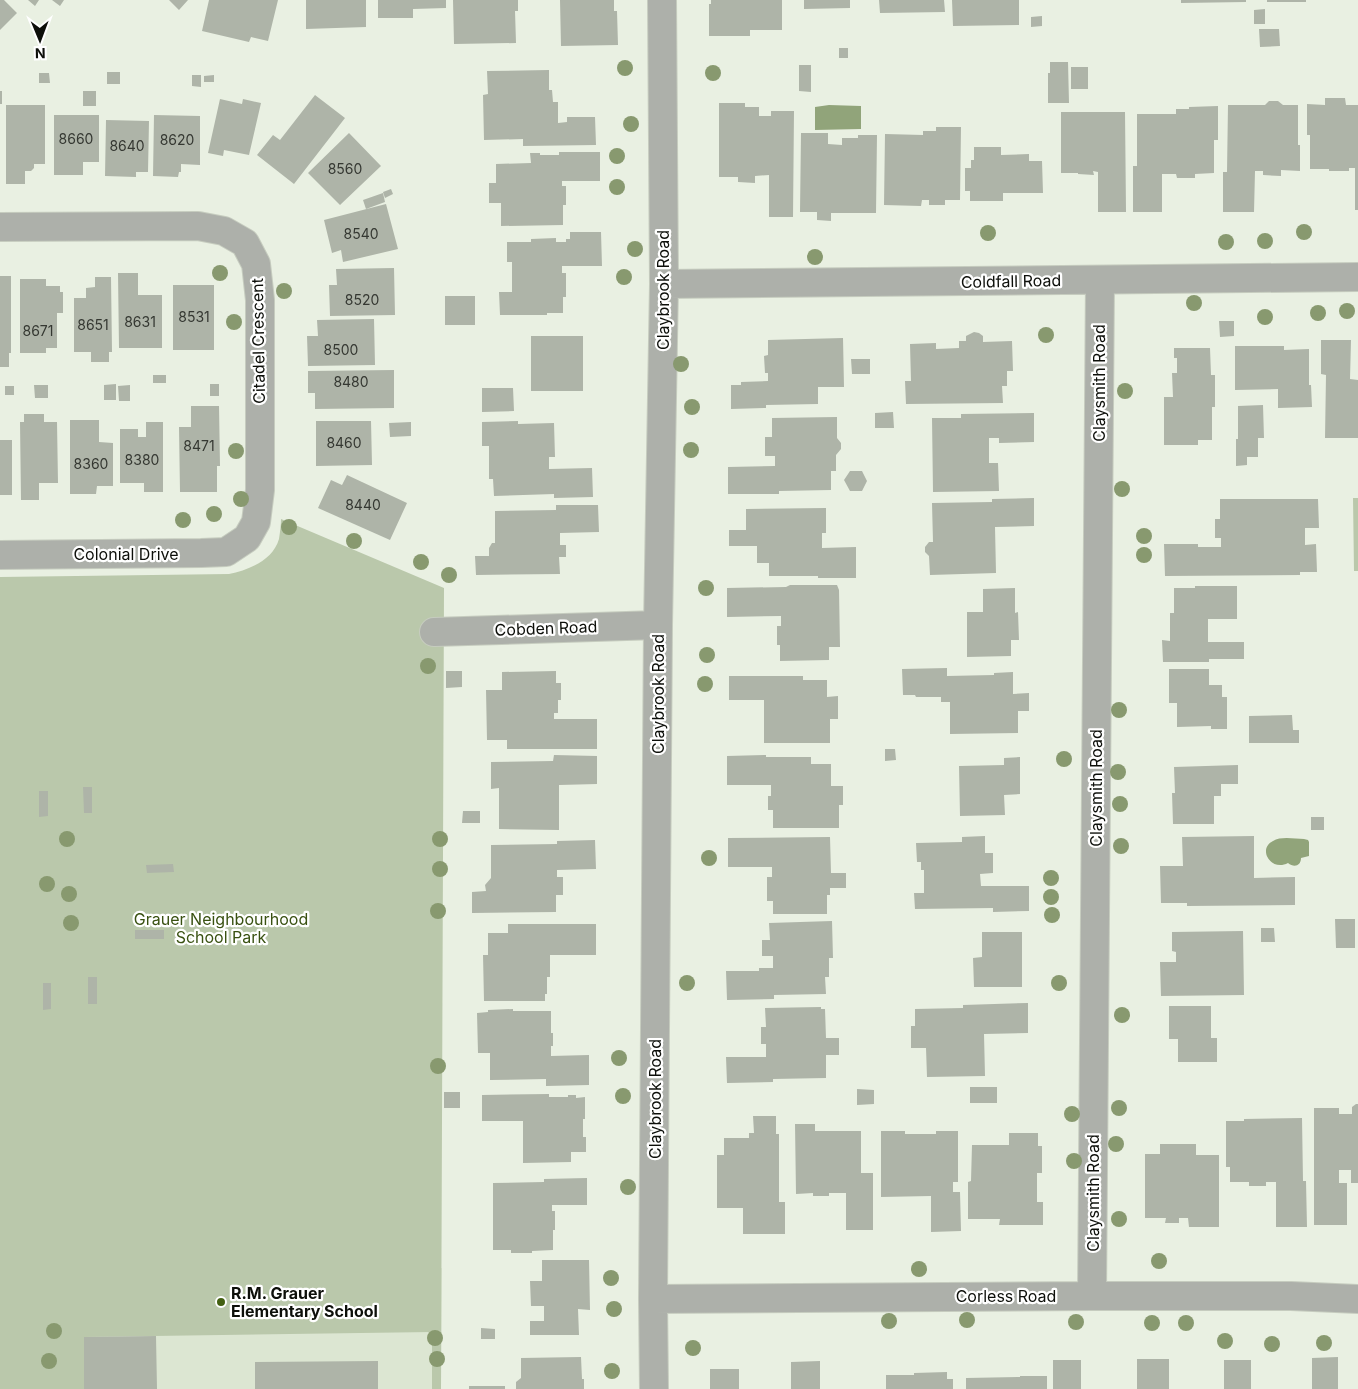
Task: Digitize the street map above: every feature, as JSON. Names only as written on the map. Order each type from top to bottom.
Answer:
[{"type":"street","name":"Claybrook Road","points":[[654,1389],[658,625],[664,284],[662,0]]},
{"type":"street","name":"Citadel Crescent","points":[[0,227],[198,226],[224,231],[245,243],[256,264],[260,300],[260,490],[256,522],[247,538]]},
{"type":"street","name":"Coldfall Road","points":[[664,284],[1358,277]]},
{"type":"street","name":"Claysmith Road","points":[[1092,1296],[1100,280]]},
{"type":"street","name":"Colonial Drive","points":[[0,555],[226,552],[247,538]]},
{"type":"street","name":"Cobden Road","points":[[434,632],[658,625]]},
{"type":"street","name":"Corless Road","points":[[653,1299],[1092,1296],[1291,1296],[1358,1299]]},
{"type":"shaded area","points":[[829,105],[861,106],[861,129],[815,130],[815,107]]},
{"type":"shaded area","points":[[1276,839],[1304,839],[1309,842],[1309,856],[1301,858],[1300,863],[1297,865],[1288,863],[1276,864],[1266,854],[1268,845]]},
{"type":"shaded area","name":"R.M. Grauer Elementary School","points":[[442,1268],[441,1389],[0,1389],[0,1273]]},
{"type":"green space","points":[[1353,498],[1358,498],[1358,571],[1354,571]]},
{"type":"green space","name":"Grauer Neighbourhood School Park","points":[[281,519],[444,588],[441,1389],[432,1389],[432,1332],[84,1337],[84,1389],[0,1389],[0,577],[229,574],[252,567],[271,553],[279,539]]},
{"type":"building","points":[[0,0],[4,0],[17,13],[0,30]]},
{"type":"building","points":[[28,0],[39,0],[35,6]]},
{"type":"building","points":[[52,0],[64,0],[60,6]]},
{"type":"building","points":[[169,0],[188,0],[179,10]]},
{"type":"building","points":[[209,0],[278,0],[268,41],[251,37],[249,42],[202,31]]},
{"type":"building","points":[[306,0],[366,0],[366,27],[306,29]]},
{"type":"building","points":[[378,0],[446,0],[446,8],[413,9],[413,18],[378,18]]},
{"type":"building","points":[[453,0],[518,0],[518,11],[515,11],[516,43],[454,44]]},
{"type":"building","points":[[560,0],[614,0],[614,11],[617,11],[618,45],[561,46]]},
{"type":"building","points":[[711,0],[782,0],[782,30],[750,30],[750,36],[709,36],[709,4],[711,4]]},
{"type":"building","points":[[804,0],[850,0],[850,8],[804,9]]},
{"type":"building","points":[[879,0],[944,0],[945,12],[880,13]]},
{"type":"building","points":[[952,0],[1019,0],[1019,25],[953,26]]},
{"type":"building","points":[[1181,0],[1246,0],[1246,2],[1181,3]]},
{"type":"building","points":[[1267,0],[1306,0],[1306,2],[1267,2]]},
{"type":"building","points":[[1265,9],[1265,24],[1254,24],[1254,10]]},
{"type":"building","points":[[1042,16],[1042,26],[1031,27],[1031,17]]},
{"type":"building","points":[[1259,29],[1279,29],[1280,46],[1260,47]]},
{"type":"building","points":[[839,48],[848,48],[848,58],[839,58]]},
{"type":"building","points":[[1050,62],[1068,62],[1069,103],[1048,103]]},
{"type":"building","points":[[799,65],[811,65],[811,92],[799,91]]},
{"type":"building","points":[[1071,67],[1088,67],[1088,89],[1071,89]]},
{"type":"building","points":[[549,70],[549,90],[552,90],[553,102],[558,102],[558,123],[567,122],[567,117],[595,117],[596,145],[523,146],[523,139],[484,140],[483,95],[488,94],[487,71]]},
{"type":"building","points":[[107,72],[120,72],[120,84],[107,84]]},
{"type":"building","points":[[39,73],[49,73],[50,83],[39,83]]},
{"type":"building","points":[[192,75],[201,75],[201,87],[192,86]]},
{"type":"building","points":[[214,75],[214,82],[204,82],[204,76]]},
{"type":"building","points":[[0,91],[2,91],[2,104],[0,104]]},
{"type":"building","points":[[83,91],[96,91],[96,106],[83,106]]},
{"type":"building","points":[[315,95],[345,118],[294,184],[257,155],[273,135],[280,140]]},
{"type":"building","points":[[1325,98],[1345,98],[1346,105],[1358,105],[1358,210],[1355,210],[1355,168],[1349,168],[1349,171],[1310,169],[1310,135],[1307,135],[1307,104],[1325,105]]},
{"type":"building","points":[[220,99],[242,104],[243,99],[261,103],[249,155],[224,150],[223,156],[208,153]]},
{"type":"building","points":[[1269,101],[1278,101],[1283,105],[1298,105],[1300,171],[1281,170],[1281,176],[1263,175],[1263,171],[1255,171],[1254,212],[1223,212],[1223,172],[1227,172],[1228,105],[1265,105]]},
{"type":"building","points":[[719,103],[745,103],[745,107],[759,107],[759,116],[771,116],[771,111],[794,111],[793,217],[769,217],[769,175],[755,176],[755,183],[738,182],[738,177],[719,177]]},
{"type":"building","points":[[6,105],[45,105],[45,164],[34,164],[34,168],[31,171],[25,171],[25,184],[6,184]]},
{"type":"building","points":[[1218,106],[1218,140],[1214,140],[1214,173],[1195,174],[1195,178],[1177,178],[1176,174],[1162,174],[1162,212],[1133,212],[1133,166],[1137,166],[1137,114],[1176,114],[1176,109]]},
{"type":"building","points":[[1061,112],[1125,112],[1126,212],[1098,212],[1098,172],[1093,171],[1094,175],[1061,173]]},
{"type":"building","points":[[54,115],[99,115],[99,162],[83,162],[83,175],[54,175]]},
{"type":"building","points":[[154,115],[200,116],[200,165],[181,164],[181,172],[179,172],[178,177],[153,176]]},
{"type":"building","points":[[106,120],[149,121],[148,172],[136,172],[136,177],[105,176]]},
{"type":"building","points":[[936,127],[961,127],[960,200],[945,200],[945,205],[929,205],[929,200],[922,200],[921,206],[884,205],[885,134],[923,135],[923,131],[936,131]]},
{"type":"building","points":[[349,133],[381,166],[340,205],[308,173]]},
{"type":"building","points":[[801,133],[828,133],[828,144],[842,145],[842,138],[858,138],[858,135],[877,135],[876,213],[831,213],[831,221],[817,220],[817,212],[800,212]]},
{"type":"building","points":[[974,147],[1001,147],[1001,155],[1029,154],[1029,161],[1042,161],[1043,193],[1003,193],[1003,201],[970,201],[970,191],[965,191],[965,168],[971,168],[971,160],[974,160]]},
{"type":"building","points":[[559,152],[600,152],[600,181],[562,181],[562,186],[566,186],[566,205],[563,205],[563,225],[501,226],[501,203],[489,203],[489,183],[496,183],[496,164],[531,163],[530,153],[559,155]]},
{"type":"building","points":[[391,189],[393,194],[385,198],[383,192]]},
{"type":"building","points":[[383,193],[385,202],[366,209],[363,200]]},
{"type":"building","points":[[386,204],[398,249],[343,262],[341,250],[332,253],[324,220]]},
{"type":"building","points":[[570,232],[601,232],[602,266],[562,266],[562,273],[566,273],[566,297],[563,297],[563,313],[500,315],[499,292],[512,292],[512,262],[507,262],[507,242],[531,242],[531,239],[556,238],[556,242],[566,242],[566,239],[570,239]]},
{"type":"building","points":[[394,268],[395,315],[330,316],[329,285],[337,285],[336,269]]},
{"type":"building","points":[[118,273],[138,273],[138,295],[162,295],[162,348],[119,348]]},
{"type":"building","points":[[0,276],[11,276],[11,353],[9,353],[9,367],[0,367]]},
{"type":"building","points":[[95,277],[111,277],[112,352],[109,352],[109,362],[91,362],[91,352],[74,352],[74,298],[86,298],[86,288],[95,287]]},
{"type":"building","points":[[20,279],[46,279],[46,286],[60,286],[60,292],[63,292],[63,313],[57,313],[57,348],[46,348],[46,353],[20,353]]},
{"type":"building","points":[[173,285],[214,285],[214,350],[173,350]]},
{"type":"building","points":[[445,296],[475,296],[475,325],[445,325]]},
{"type":"building","points":[[374,319],[375,365],[308,366],[307,336],[318,336],[317,320]]},
{"type":"building","points":[[1219,321],[1234,321],[1234,336],[1220,337]]},
{"type":"building","points":[[974,332],[983,336],[983,342],[1012,341],[1013,371],[1007,371],[1007,386],[1002,386],[1003,403],[906,404],[905,381],[911,381],[910,344],[936,343],[936,349],[959,348],[959,341],[966,341],[966,336]]},
{"type":"building","points":[[531,336],[583,336],[583,391],[531,391]]},
{"type":"building","points":[[843,338],[844,387],[818,387],[818,404],[766,405],[766,408],[731,409],[731,385],[741,385],[741,382],[768,381],[768,373],[765,373],[764,356],[768,355],[768,340]]},
{"type":"building","points":[[1321,340],[1351,340],[1350,379],[1358,380],[1358,438],[1325,438],[1326,375],[1321,374]]},
{"type":"building","points":[[1235,346],[1284,346],[1284,350],[1309,349],[1309,385],[1311,385],[1312,407],[1278,408],[1278,389],[1235,390]]},
{"type":"building","points":[[1174,348],[1210,348],[1211,375],[1215,375],[1215,407],[1212,407],[1212,440],[1198,440],[1198,445],[1164,445],[1164,397],[1173,397],[1172,373],[1177,373],[1177,358],[1174,358]]},
{"type":"building","points":[[851,359],[870,359],[870,374],[852,374]]},
{"type":"building","points":[[394,370],[394,408],[315,409],[315,393],[308,393],[308,371]]},
{"type":"building","points":[[153,375],[166,375],[166,383],[153,383]]},
{"type":"building","points":[[116,384],[116,400],[104,400],[104,385]]},
{"type":"building","points":[[210,384],[219,384],[219,396],[210,396]]},
{"type":"building","points":[[34,385],[48,385],[48,398],[35,398]]},
{"type":"building","points":[[130,385],[130,401],[119,401],[118,386]]},
{"type":"building","points":[[5,386],[14,386],[14,395],[5,395]]},
{"type":"building","points":[[482,388],[513,388],[514,411],[482,412]]},
{"type":"building","points":[[1263,405],[1264,438],[1258,438],[1258,457],[1247,457],[1247,465],[1236,466],[1238,406]]},
{"type":"building","points":[[191,406],[219,406],[220,466],[217,466],[217,492],[180,492],[179,427],[191,427]]},
{"type":"building","points":[[893,412],[894,428],[875,428],[875,413]]},
{"type":"building","points":[[1034,413],[1034,442],[999,443],[999,438],[989,438],[989,463],[998,463],[999,491],[933,492],[932,418],[961,418],[961,414]]},
{"type":"building","points":[[24,414],[44,414],[44,422],[57,422],[58,483],[39,483],[39,500],[21,500],[20,422],[24,422]]},
{"type":"building","points":[[837,417],[837,438],[841,443],[841,449],[836,455],[836,471],[831,471],[831,490],[779,491],[779,494],[728,494],[728,467],[775,466],[775,456],[765,456],[765,437],[772,437],[772,418]]},
{"type":"building","points":[[70,420],[99,420],[99,442],[113,443],[113,486],[97,486],[96,494],[70,494]]},
{"type":"building","points":[[316,421],[371,421],[372,465],[316,466]]},
{"type":"building","points":[[518,421],[518,424],[554,423],[555,457],[549,457],[549,469],[592,468],[593,497],[554,498],[554,494],[494,496],[493,479],[489,479],[489,446],[482,446],[482,422]]},
{"type":"building","points":[[146,422],[163,422],[163,492],[144,492],[144,483],[120,483],[120,429],[138,429],[138,437],[146,437]]},
{"type":"building","points":[[411,422],[411,436],[390,437],[389,423]]},
{"type":"building","points":[[0,440],[12,440],[12,495],[0,495]]},
{"type":"building","points":[[850,471],[862,471],[867,481],[862,491],[850,491],[844,480]]},
{"type":"building","points":[[347,475],[407,503],[390,540],[318,508],[331,480],[342,485]]},
{"type":"building","points":[[1034,498],[1034,526],[995,527],[996,573],[930,575],[929,556],[925,552],[925,547],[929,542],[933,542],[932,503],[992,502],[992,499]]},
{"type":"building","points":[[1220,499],[1318,499],[1319,528],[1305,528],[1305,545],[1316,544],[1317,572],[1300,572],[1300,575],[1165,576],[1164,544],[1198,544],[1198,547],[1221,547],[1221,538],[1215,538],[1215,519],[1220,519]]},
{"type":"building","points":[[556,505],[598,505],[599,532],[560,533],[560,545],[566,545],[566,557],[559,557],[560,574],[476,575],[475,556],[489,556],[489,548],[492,543],[495,543],[495,511],[556,510]]},
{"type":"building","points":[[826,508],[826,533],[822,533],[822,548],[856,547],[856,578],[769,576],[769,563],[757,563],[757,546],[729,546],[729,530],[746,530],[746,509]]},
{"type":"building","points":[[790,585],[837,585],[839,590],[840,647],[829,647],[829,660],[780,661],[780,645],[777,645],[777,626],[781,626],[781,616],[727,617],[727,588],[786,587]]},
{"type":"building","points":[[1195,586],[1237,586],[1237,619],[1208,619],[1208,642],[1244,642],[1244,659],[1209,659],[1209,662],[1163,662],[1162,640],[1170,641],[1170,613],[1174,613],[1174,588],[1195,588]]},
{"type":"building","points":[[1015,588],[1015,613],[1018,612],[1019,640],[1011,640],[1011,656],[967,657],[967,612],[983,612],[983,589]]},
{"type":"building","points":[[947,668],[947,676],[994,675],[994,673],[1013,672],[1013,694],[1029,693],[1029,711],[1018,711],[1018,733],[950,734],[950,702],[941,702],[941,697],[903,695],[902,669]]},
{"type":"building","points":[[1169,669],[1209,669],[1209,685],[1222,685],[1222,697],[1227,697],[1227,729],[1211,729],[1211,726],[1177,727],[1177,703],[1169,703]]},
{"type":"building","points":[[446,671],[462,671],[462,687],[446,688]]},
{"type":"building","points":[[556,671],[556,683],[561,683],[561,700],[558,700],[558,713],[554,713],[554,719],[597,719],[597,749],[507,749],[507,740],[487,740],[486,690],[502,690],[502,672]]},
{"type":"building","points":[[729,676],[803,676],[803,680],[827,680],[827,697],[838,696],[838,719],[830,719],[830,743],[764,743],[764,700],[729,700]]},
{"type":"building","points":[[1292,715],[1293,730],[1299,730],[1299,743],[1249,743],[1249,716]]},
{"type":"building","points":[[885,749],[895,749],[896,760],[885,761]]},
{"type":"building","points":[[554,755],[597,756],[597,784],[559,785],[559,830],[499,829],[499,788],[491,789],[491,762],[553,761]]},
{"type":"building","points":[[766,755],[766,757],[811,757],[811,764],[831,764],[831,786],[843,786],[843,805],[839,805],[839,828],[773,828],[773,810],[768,810],[768,796],[771,796],[771,785],[727,785],[727,756]]},
{"type":"building","points":[[1020,757],[1020,794],[1004,795],[1005,815],[960,816],[959,766],[1004,765],[1004,758]]},
{"type":"building","points":[[1238,765],[1238,784],[1221,784],[1221,796],[1214,796],[1214,824],[1173,824],[1172,793],[1175,793],[1174,767]]},
{"type":"building","points":[[83,787],[92,787],[92,813],[84,813]]},
{"type":"building","points":[[39,791],[48,791],[48,816],[39,817]]},
{"type":"building","points":[[463,811],[480,811],[480,823],[462,823]]},
{"type":"building","points":[[1311,817],[1324,817],[1324,830],[1311,830]]},
{"type":"building","points":[[985,836],[985,853],[993,853],[993,873],[980,874],[981,886],[1029,886],[1029,911],[993,912],[993,908],[915,909],[914,893],[924,893],[924,870],[921,870],[921,862],[917,862],[916,843],[962,842],[962,837]]},
{"type":"building","points":[[1254,836],[1254,878],[1295,877],[1295,905],[1187,906],[1187,903],[1161,903],[1160,866],[1183,866],[1182,837]]},
{"type":"building","points":[[830,837],[831,873],[846,873],[846,888],[830,888],[830,895],[827,895],[827,914],[773,914],[773,901],[767,901],[767,877],[772,877],[772,867],[728,867],[728,838]]},
{"type":"building","points":[[595,840],[596,869],[557,870],[557,877],[563,877],[563,895],[556,895],[556,912],[472,913],[472,892],[486,891],[485,885],[491,878],[491,845],[557,844],[557,841]]},
{"type":"building","points":[[173,864],[174,872],[147,873],[146,865]]},
{"type":"building","points":[[1335,919],[1355,919],[1355,948],[1336,948]]},
{"type":"building","points":[[832,921],[833,958],[829,958],[829,977],[825,977],[826,994],[774,995],[774,999],[727,1000],[726,971],[759,971],[759,968],[773,968],[773,956],[762,956],[762,940],[770,940],[769,923]]},
{"type":"building","points":[[508,924],[596,924],[596,955],[550,955],[550,977],[547,977],[545,1001],[484,1001],[483,955],[488,955],[488,933],[508,933]]},
{"type":"building","points":[[1261,928],[1274,928],[1275,942],[1261,942]]},
{"type":"building","points":[[135,930],[164,930],[164,939],[135,939]]},
{"type":"building","points":[[1243,931],[1244,995],[1161,996],[1160,962],[1176,962],[1176,952],[1172,951],[1172,932]]},
{"type":"building","points":[[982,932],[1022,932],[1022,987],[974,987],[973,958],[982,957]]},
{"type":"building","points":[[88,977],[97,977],[97,1004],[88,1004]]},
{"type":"building","points":[[43,983],[51,983],[51,1009],[43,1010]]},
{"type":"building","points":[[1028,1003],[1028,1033],[984,1034],[985,1076],[927,1077],[926,1048],[911,1048],[911,1026],[915,1026],[915,1009],[963,1008],[963,1005]]},
{"type":"building","points":[[1169,1006],[1211,1006],[1211,1038],[1217,1038],[1217,1062],[1178,1062],[1178,1039],[1169,1039]]},
{"type":"building","points":[[821,1007],[821,1009],[825,1009],[826,1038],[839,1038],[839,1055],[826,1055],[826,1078],[773,1079],[773,1082],[727,1083],[726,1057],[766,1057],[766,1044],[761,1044],[761,1027],[766,1027],[765,1008]]},
{"type":"building","points":[[513,1009],[513,1011],[551,1011],[553,1046],[551,1046],[551,1056],[589,1055],[589,1085],[546,1086],[546,1079],[490,1080],[490,1053],[478,1053],[477,1013],[488,1012],[488,1010]]},
{"type":"building","points":[[970,1087],[997,1087],[997,1103],[970,1103]]},
{"type":"building","points":[[857,1089],[874,1090],[874,1104],[857,1105]]},
{"type":"building","points":[[444,1092],[460,1092],[460,1108],[444,1108]]},
{"type":"building","points":[[549,1094],[549,1097],[576,1095],[576,1098],[585,1097],[583,1137],[586,1137],[586,1152],[571,1152],[571,1162],[523,1163],[523,1121],[482,1121],[482,1095]]},
{"type":"building","points":[[1358,1104],[1358,1183],[1351,1183],[1351,1170],[1339,1170],[1339,1183],[1347,1183],[1347,1225],[1314,1225],[1314,1108],[1339,1108],[1339,1114],[1352,1114],[1352,1107]]},
{"type":"building","points":[[753,1116],[776,1116],[776,1134],[779,1134],[779,1202],[785,1202],[785,1234],[743,1234],[743,1208],[717,1208],[717,1155],[724,1155],[724,1138],[749,1138],[749,1133],[754,1133]]},
{"type":"building","points":[[1302,1118],[1303,1181],[1306,1181],[1307,1227],[1276,1227],[1276,1182],[1266,1182],[1266,1186],[1249,1186],[1249,1182],[1230,1182],[1230,1167],[1226,1167],[1226,1121]]},
{"type":"building","points":[[795,1124],[815,1124],[815,1131],[861,1131],[861,1173],[873,1173],[873,1230],[846,1230],[846,1193],[829,1193],[829,1196],[813,1196],[813,1193],[796,1194]]},
{"type":"building","points":[[881,1131],[905,1131],[905,1134],[936,1134],[936,1131],[958,1131],[958,1182],[953,1182],[953,1192],[960,1192],[961,1231],[931,1232],[931,1196],[881,1197]]},
{"type":"building","points":[[1009,1133],[1038,1133],[1038,1146],[1042,1146],[1042,1173],[1037,1173],[1037,1202],[1043,1202],[1043,1225],[999,1225],[1000,1219],[968,1219],[968,1182],[971,1181],[972,1145],[1009,1145]]},
{"type":"building","points":[[1160,1144],[1196,1144],[1196,1155],[1219,1155],[1219,1227],[1189,1227],[1188,1218],[1179,1218],[1179,1223],[1165,1223],[1166,1218],[1145,1218],[1145,1154],[1160,1154]]},
{"type":"building","points":[[587,1178],[587,1205],[552,1205],[552,1211],[555,1211],[553,1250],[511,1253],[511,1250],[493,1250],[493,1183],[544,1182],[544,1179]]},
{"type":"building","points":[[542,1260],[589,1260],[590,1310],[578,1309],[579,1335],[530,1335],[530,1321],[544,1321],[544,1306],[531,1306],[530,1281],[542,1281]]},
{"type":"building","points":[[481,1328],[495,1329],[495,1339],[481,1339]]},
{"type":"building","points":[[156,1336],[157,1389],[84,1389],[84,1337]]},
{"type":"building","points":[[581,1357],[584,1389],[516,1389],[516,1382],[521,1378],[521,1358]]},
{"type":"building","points":[[1338,1357],[1338,1389],[1312,1389],[1312,1358]]},
{"type":"building","points":[[1137,1359],[1169,1359],[1169,1389],[1137,1389]]},
{"type":"building","points":[[1053,1360],[1081,1360],[1081,1389],[1053,1389]]},
{"type":"building","points":[[1224,1360],[1251,1360],[1251,1389],[1224,1389]]},
{"type":"building","points":[[378,1361],[378,1389],[255,1389],[255,1362]]},
{"type":"building","points":[[820,1361],[820,1389],[791,1389],[791,1362]]},
{"type":"building","points":[[710,1369],[739,1369],[739,1389],[710,1389]]},
{"type":"building","points":[[947,1372],[947,1379],[953,1379],[953,1389],[886,1389],[886,1375]]},
{"type":"building","points":[[1047,1376],[1047,1389],[966,1389],[966,1378]]},
{"type":"building","points":[[469,1386],[505,1386],[505,1389],[469,1389]]},
{"type":"place","name":"R.M. Grauer Elementary School","points":[[221,1302]]}]
